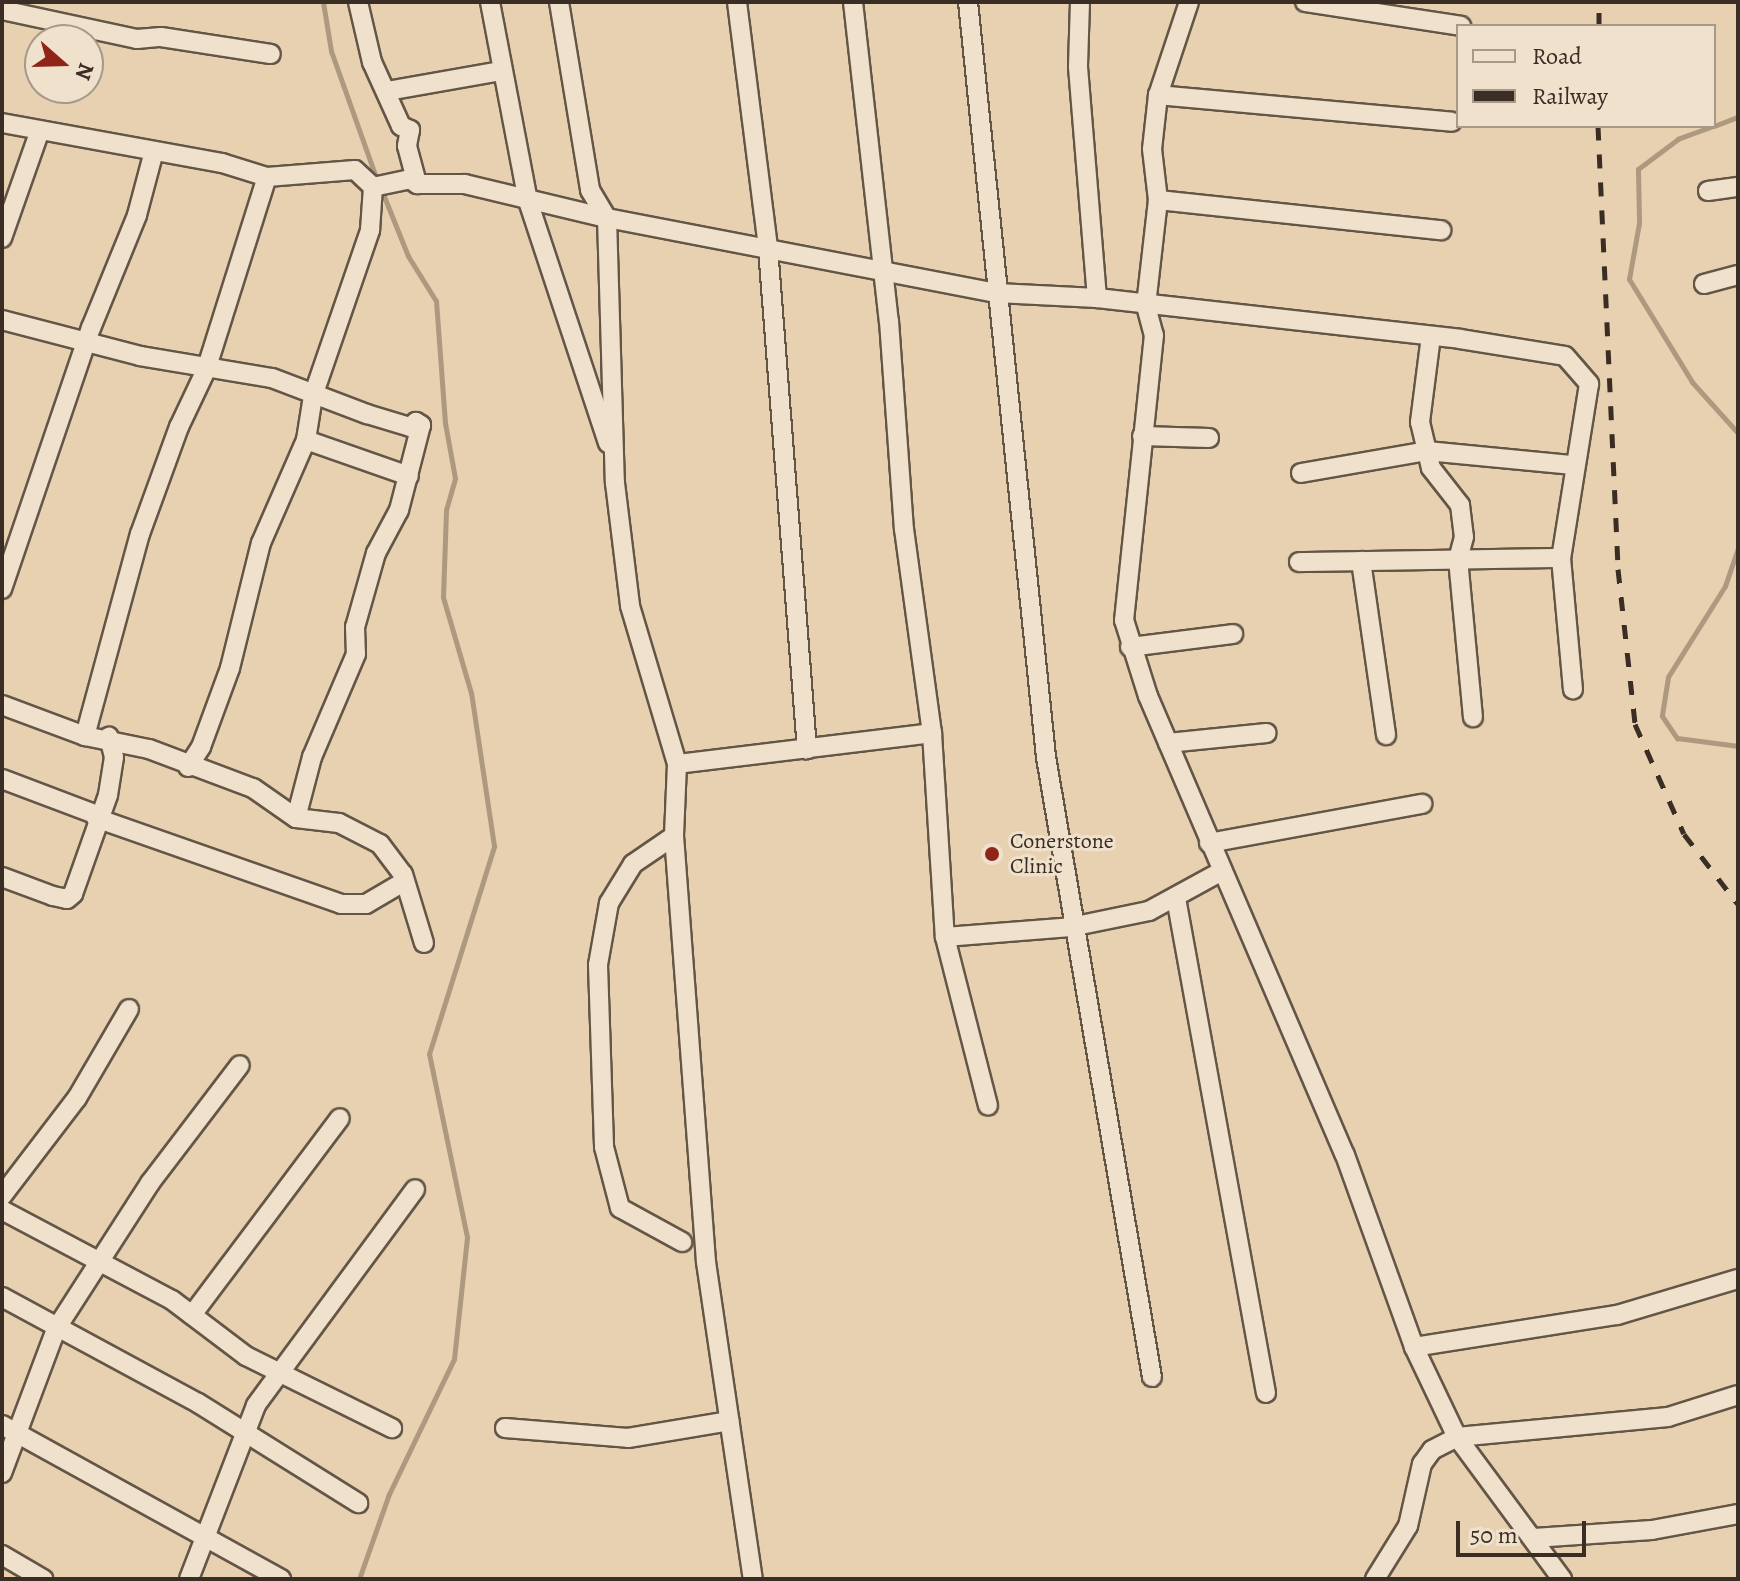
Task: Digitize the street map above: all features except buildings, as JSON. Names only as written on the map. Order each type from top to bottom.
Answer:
[{"type":"street","points":[[358,2],[372,62],[401,126],[410,130],[407,146],[417,184]]},
{"type":"street","points":[[490,2],[528,201],[615,466]]},
{"type":"street","points":[[559,2],[590,190],[607,218],[615,466],[630,606],[677,764],[674,836],[706,1262],[753,1579]]},
{"type":"street","points":[[737,2],[768,248],[807,749]]},
{"type":"street","points":[[853,2],[882,273],[904,529],[932,733],[945,937],[988,1106]]},
{"type":"street","points":[[968,2],[1046,757],[1071,927],[1152,1377]]},
{"type":"street","points":[[1080,2],[1078,67],[1097,298]]},
{"type":"street","points":[[1189,2],[1158,95],[1152,149],[1158,200],[1146,306],[1154,335],[1123,589],[1130,647],[1209,843],[1345,1155],[1414,1347],[1457,1437],[1562,1579]]},
{"type":"street","points":[[1305,2],[1456,25]]},
{"type":"street","points":[[2,10],[137,39],[161,37],[271,54]]},
{"type":"street","points":[[387,91],[501,71]]},
{"type":"street","points":[[1158,95],[1452,122]]},
{"type":"street","points":[[2,123],[154,151],[267,177],[355,170],[373,187]]},
{"type":"street","points":[[2,238],[40,130]]},
{"type":"street","points":[[2,589],[137,215],[154,151]]},
{"type":"street","points":[[85,736],[140,534],[206,370],[267,177]]},
{"type":"street","points":[[373,187],[410,179],[417,184],[465,184],[607,218],[997,293],[1097,298],[1146,306],[1431,336],[1565,356],[1589,384],[1573,465],[1561,558],[1573,689]]},
{"type":"street","points":[[188,767],[201,747],[230,668],[261,543],[306,440],[313,396],[370,230],[373,187]]},
{"type":"street","points":[[1708,191],[1738,187]]},
{"type":"street","points":[[1158,200],[1441,230]]},
{"type":"street","points":[[1704,284],[1738,275]]},
{"type":"street","points":[[2,320],[88,345],[206,370],[272,378],[313,396],[410,427],[419,423],[422,430],[409,476],[376,553],[355,627],[356,654],[312,757],[296,818]]},
{"type":"street","points":[[1431,336],[1420,422],[1431,468],[1460,505],[1464,537],[1458,559],[1473,717]]},
{"type":"street","points":[[1142,436],[1209,438]]},
{"type":"street","points":[[306,440],[409,476]]},
{"type":"street","points":[[1301,473],[1427,451],[1573,465]]},
{"type":"street","points":[[1299,562],[1561,558]]},
{"type":"street","points":[[1361,561],[1386,735]]},
{"type":"street","points":[[1130,647],[1233,634]]},
{"type":"street","points":[[2,705],[85,736],[109,737],[253,788],[296,818],[339,823],[380,844],[396,860],[424,943]]},
{"type":"street","points":[[677,764],[932,733]]},
{"type":"street","points":[[1168,743],[1266,733]]},
{"type":"street","points":[[2,877],[67,899],[98,817],[114,757],[109,737]]},
{"type":"street","points":[[2,779],[98,817],[341,904],[366,904],[405,881]]},
{"type":"street","points":[[1209,843],[1422,804]]},
{"type":"street","points":[[674,836],[633,864],[609,903],[598,980],[604,1147],[620,1208],[682,1242]]},
{"type":"street","points":[[945,937],[1071,927],[1149,911],[1222,871]]},
{"type":"street","points":[[1176,898],[1266,1393]]},
{"type":"street","points":[[2,1196],[77,1098],[129,1009]]},
{"type":"street","points":[[2,1473],[9,1430],[56,1329],[150,1183],[240,1065]]},
{"type":"street","points":[[192,1315],[340,1118]]},
{"type":"street","points":[[189,1579],[243,1431],[278,1372],[415,1189]]},
{"type":"street","points":[[2,1210],[192,1315],[246,1356],[392,1428]]},
{"type":"street","points":[[1414,1347],[1617,1315],[1738,1279]]},
{"type":"street","points":[[2,1297],[56,1329],[152,1377],[358,1503]]},
{"type":"street","points":[[1375,1579],[1408,1526],[1422,1464],[1432,1450],[1457,1437],[1668,1417],[1738,1395]]},
{"type":"street","points":[[505,1428],[628,1438],[730,1421]]},
{"type":"street","points":[[9,1430],[281,1579]]},
{"type":"street","points":[[1534,1538],[1652,1530],[1738,1514]]},
{"type":"street","points":[[2,1555],[43,1579]]},
{"type":"waterway","points":[[323,2],[331,51],[377,180]]},
{"type":"waterway","points":[[1716,125],[1738,117]]},
{"type":"waterway","points":[[1708,128],[1678,139],[1638,169],[1639,223],[1629,279],[1692,382],[1738,433]]},
{"type":"waterway","points":[[359,1579],[389,1494],[454,1359],[467,1237],[429,1054],[494,846],[471,693],[443,597],[446,510],[455,478],[445,423],[436,301],[408,256],[381,189]]},
{"type":"waterway","points":[[1738,548],[1725,586],[1668,677],[1662,716],[1677,738],[1738,746]]},
{"type":"railway","points":[[1599,2],[1599,24]]},
{"type":"railway","points":[[1598,128],[1618,569],[1635,724],[1684,834],[1738,904]]},
{"type":"place","name":"Conerstone Clinic","points":[[992,854]]}]
